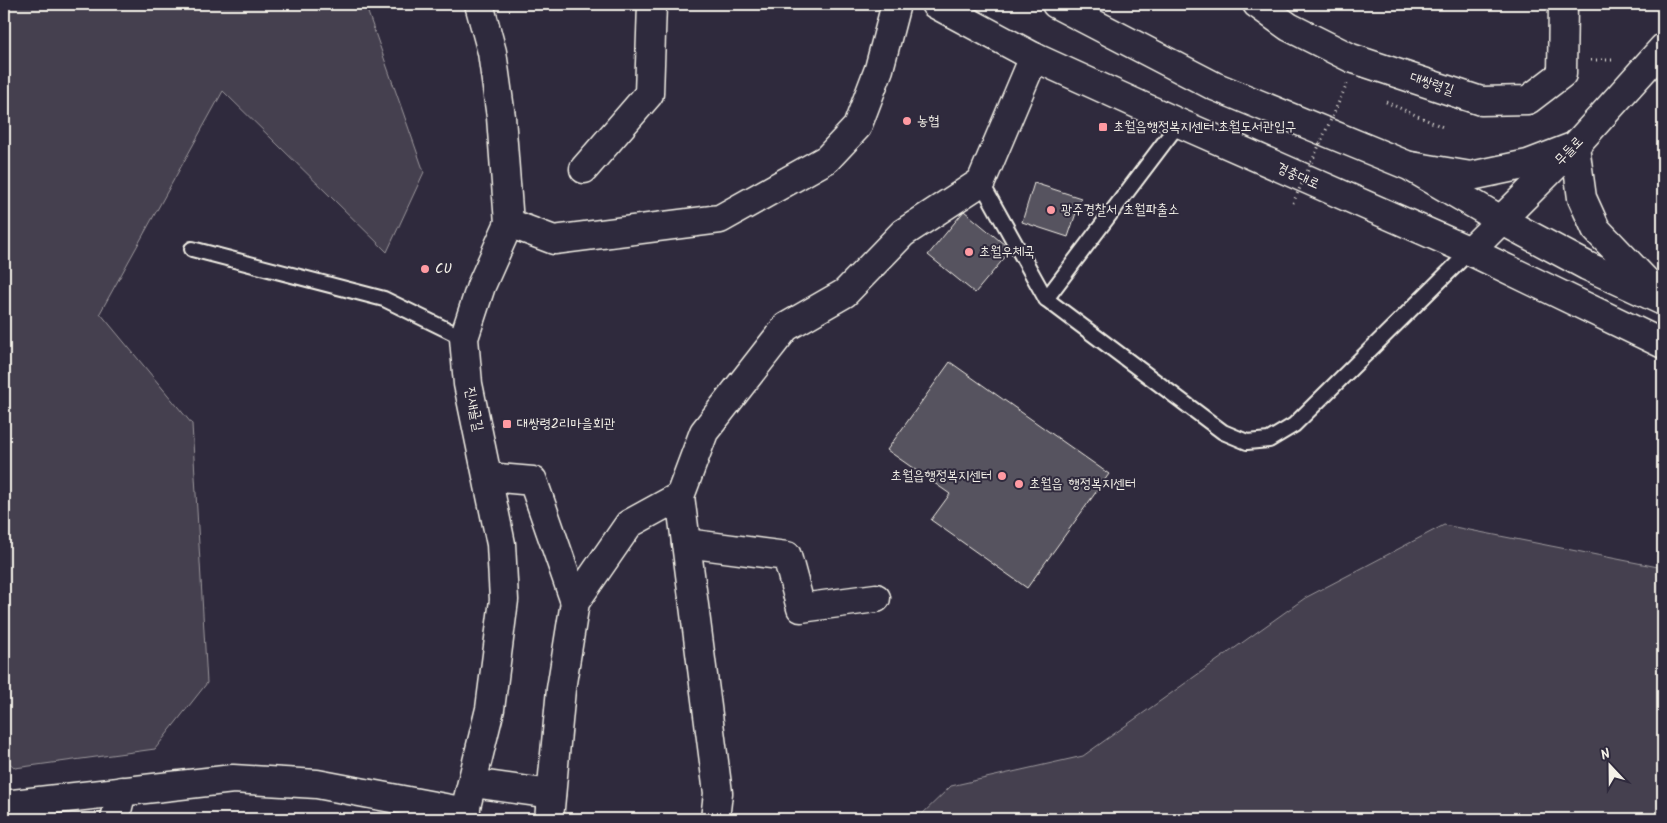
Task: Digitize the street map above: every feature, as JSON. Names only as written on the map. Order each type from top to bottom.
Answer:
[{"type":"street","name":"진새골길","points":[[465,816],[490,709],[504,600],[501,544],[468,384],[464,338],[481,286],[509,223],[500,117],[492,52],[479,4]]},
{"type":"street","points":[[584,169],[649,94],[652,4]]},
{"type":"street","points":[[509,223],[554,240],[720,219],[827,159],[857,128],[879,69],[896,4]]},
{"type":"street","name":"경충대로","points":[[935,4],[1034,57],[1470,251],[1663,344]]},
{"type":"street","points":[[1056,4],[1081,15],[1214,86],[1409,166],[1502,220],[1587,266],[1663,300]]},
{"type":"street","name":"대쌍령길","points":[[1257,4],[1289,27],[1351,58],[1480,101],[1528,100],[1562,74],[1563,13]]},
{"type":"street","name":"무들로","points":[[1470,251],[1575,146],[1660,55]]},
{"type":"street","points":[[715,819],[718,793],[680,496],[704,432],[786,327],[845,293],[903,233],[981,182],[1034,57]]},
{"type":"street","points":[[1409,166],[1471,176],[1528,164],[1575,146],[1582,198],[1596,230],[1663,300]]},
{"type":"street","points":[[488,477],[533,481],[575,602]]},
{"type":"street","points":[[473,783],[550,807],[561,689],[575,602],[629,524],[680,496]]},
{"type":"street","points":[[686,543],[786,556],[801,608],[876,598]]},
{"type":"street","points":[[4,805],[233,779],[317,784],[465,816]]},
{"type":"street","points":[[115,819],[122,791]]},
{"type":"lane","points":[[1046,299],[1179,123]]},
{"type":"lane","points":[[981,182],[1046,299],[1108,348],[1223,432],[1247,442],[1269,440],[1294,425],[1470,251]]},
{"type":"lane","points":[[192,249],[384,299],[464,338]]},
{"type":"path","points":[[1585,60],[1660,55]]},
{"type":"path","points":[[1293,203],[1347,84],[1356,88]]},
{"type":"path","points":[[1382,100],[1445,128]]},
{"type":"shaded area","points":[[4,4],[365,4],[424,172],[387,252],[223,91],[100,313],[192,424],[207,683],[155,749],[15,768],[4,758]]},
{"type":"shaded area","points":[[1444,525],[1663,568],[1663,819],[917,819],[951,786],[1083,756],[1305,598]]},
{"type":"building","name":"광주경찰서 초월파출소","points":[[1034,183],[1081,198],[1068,237],[1022,222]]},
{"type":"building","name":"초월우체국","points":[[964,211],[1011,250],[975,293],[928,255]]},
{"type":"building","name":"초월읍 행정복지센터","points":[[950,362],[1109,474],[1027,588],[931,520],[950,494],[887,450]]},
{"type":"place","name":"농협","points":[[907,121]]},
{"type":"place","name":"초월읍행정복지센터.초월도서관입구","points":[[1103,127]]},
{"type":"place","name":"광주경찰서 초월파출소","points":[[1051,210]]},
{"type":"place","name":"초월우체국","points":[[969,252]]},
{"type":"place","name":"CU","points":[[425,269]]},
{"type":"place","name":"대쌍령2리마을회관","points":[[507,424]]},
{"type":"place","name":"초월읍행정복지센터","points":[[1002,476]]},
{"type":"place","name":"초월읍 행정복지센터","points":[[1019,484]]}]
